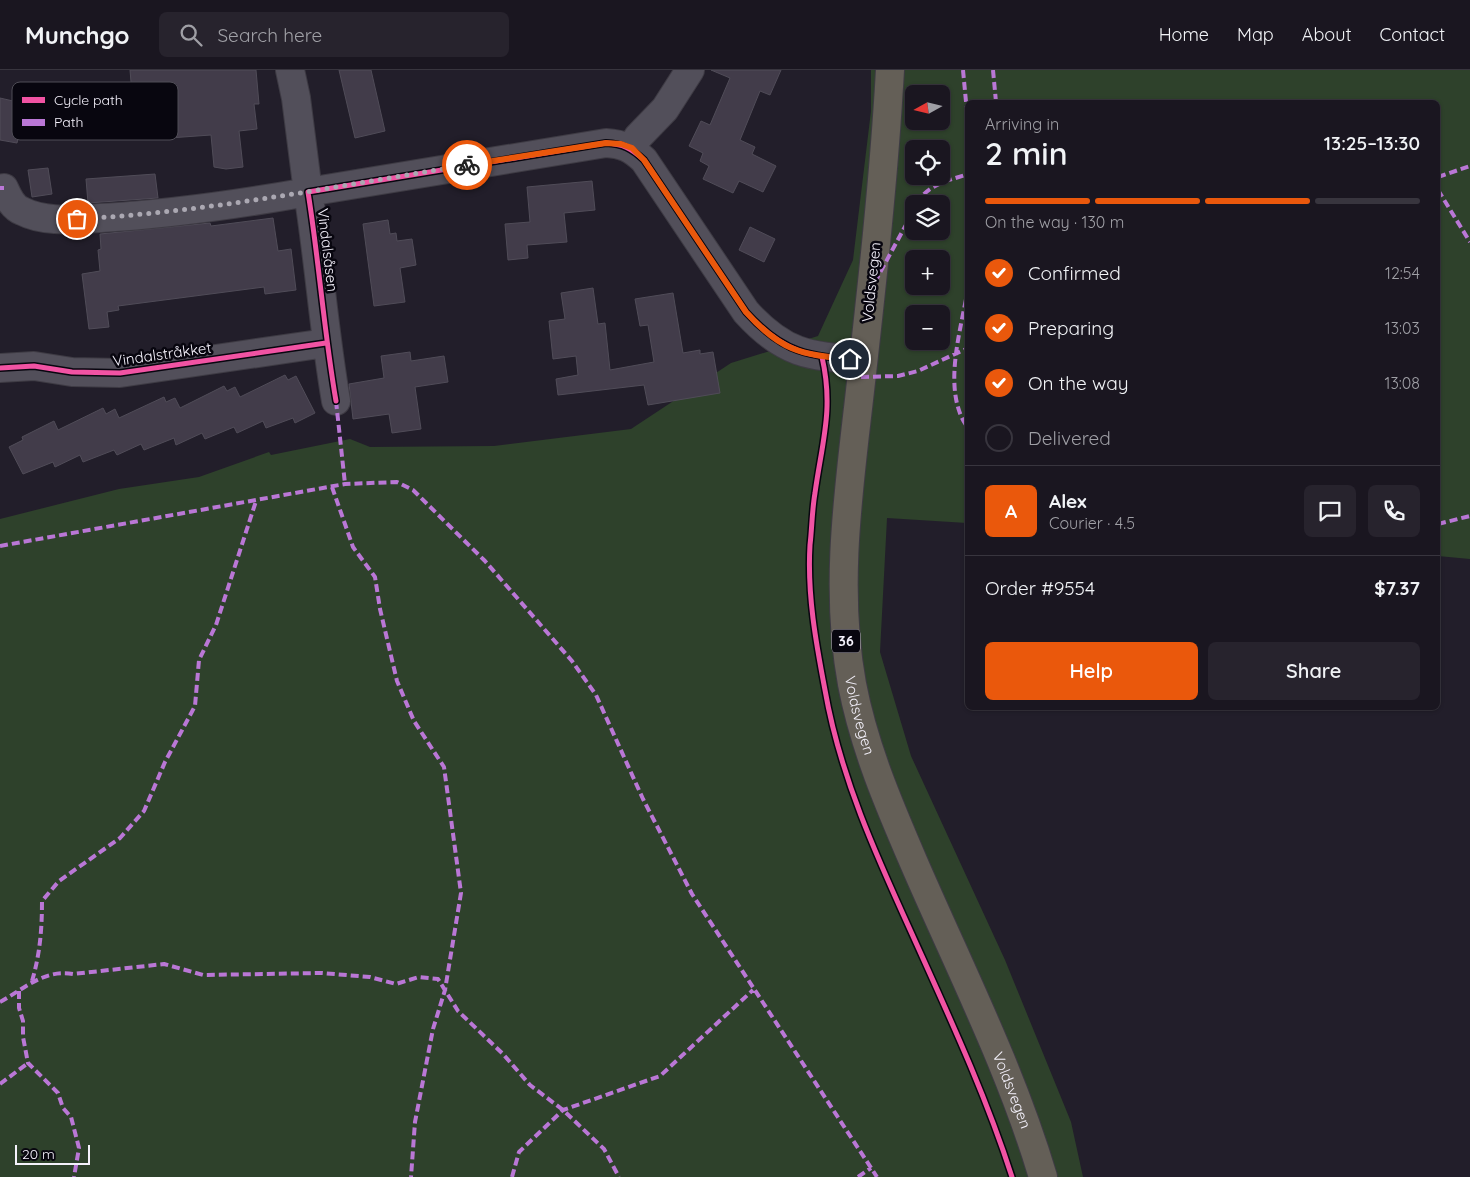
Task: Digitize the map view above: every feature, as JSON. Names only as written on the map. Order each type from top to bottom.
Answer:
[{"type":"highway","name":"Voldsvegen","points":[[890,70],[883,162],[846,514],[844,567],[847,644],[860,720],[885,796],[1005,1072],[1044,1177]]},
{"type":"street","name":"Vindalsåsen","points":[[290,70],[296,98],[308,192],[318,251],[326,343],[336,401]]},
{"type":"street","points":[[690,70],[665,109],[643,132],[632,148],[644,160],[660,182],[746,312],[763,331],[783,345],[803,353],[863,360]]},
{"type":"street","name":"Vindalsåsen","points":[[308,192],[606,143],[621,144],[632,148]]},
{"type":"street","points":[[4,188],[13,205],[20,211],[46,218],[77,219],[191,210],[308,192]]},
{"type":"street","name":"Vindalstråkket","points":[[0,368],[34,366],[72,372],[120,373],[326,343]]},
{"type":"green space","points":[[871,70],[1470,70],[1470,559],[1440,556],[1440,100],[965,100],[965,523],[887,518],[880,652],[911,756],[1005,960],[1071,1122],[1083,1177],[0,1177],[0,519],[119,489],[199,477],[269,452],[271,455],[350,439],[370,447],[494,446],[631,429],[731,363],[818,336],[853,260],[871,111]]},
{"type":"building","points":[[130,70],[256,70],[259,104],[254,104],[257,129],[239,131],[243,167],[226,169],[214,167],[211,135],[178,137],[178,82],[131,82]]},
{"type":"building","points":[[339,70],[371,70],[385,131],[355,138]]},
{"type":"building","points":[[711,70],[781,70],[770,95],[760,91],[740,140],[755,147],[752,154],[776,166],[763,192],[739,181],[733,193],[703,179],[709,166],[700,161],[703,153],[689,146],[701,121],[710,125],[730,78]]},
{"type":"building","points":[[0,98],[12,101],[12,140],[18,140],[17,143],[0,140]]},
{"type":"building","points":[[48,168],[52,194],[32,197],[28,170]]},
{"type":"building","points":[[155,174],[158,198],[88,203],[86,179]]},
{"type":"building","points":[[592,181],[595,210],[564,213],[567,242],[527,245],[528,258],[508,260],[505,224],[530,222],[527,187]]},
{"type":"building","points":[[273,218],[278,251],[291,249],[296,290],[265,294],[264,287],[118,306],[119,310],[107,312],[109,327],[89,329],[82,274],[100,271],[98,250],[101,249],[100,234],[210,223],[211,226]]},
{"type":"building","points":[[388,220],[390,234],[396,233],[397,241],[412,239],[416,265],[400,268],[405,302],[374,306],[363,224]]},
{"type":"building","points":[[750,227],[775,239],[764,262],[739,250]]},
{"type":"building","points":[[593,288],[598,324],[605,323],[610,370],[654,362],[648,325],[640,326],[635,299],[673,293],[683,353],[700,350],[700,354],[713,352],[720,393],[648,405],[644,385],[558,395],[556,379],[578,375],[576,356],[553,359],[549,321],[565,319],[561,293]]},
{"type":"building","points":[[410,352],[411,361],[444,356],[448,382],[415,387],[421,429],[392,433],[389,414],[353,419],[349,384],[384,378],[381,356]]},
{"type":"building","points":[[285,375],[288,380],[296,376],[315,413],[295,423],[293,418],[266,428],[263,421],[237,433],[234,427],[205,439],[202,433],[176,445],[174,438],[144,450],[141,444],[117,455],[114,450],[83,462],[80,455],[55,467],[53,462],[23,474],[9,447],[23,440],[22,437],[54,421],[58,430],[103,408],[106,414],[115,409],[119,418],[164,397],[166,402],[175,398],[180,408],[224,386],[227,391],[235,387],[240,397]]},
{"type":"marked path","points":[[963,70],[966,100]]},
{"type":"marked path","points":[[993,70],[996,100]]},
{"type":"marked path","points":[[1440,176],[1470,166]]},
{"type":"marked path","points":[[923,195],[939,184],[965,175]]},
{"type":"marked path","points":[[1440,193],[1470,242]]},
{"type":"marked path","points":[[869,293],[905,227]]},
{"type":"marked path","points":[[965,304],[955,360],[954,379],[960,413],[965,422]]},
{"type":"marked path","points":[[861,377],[898,376],[918,371],[965,349]]},
{"type":"marked path","points":[[336,401],[345,484]]},
{"type":"marked path","points":[[0,546],[345,484],[397,482],[413,490],[485,561],[572,661],[596,695],[643,799],[692,894],[877,1177]]},
{"type":"marked path","points":[[332,487],[353,547],[375,577],[380,609],[397,681],[414,721],[444,767],[461,893],[445,990],[433,1029],[415,1122],[411,1177]]},
{"type":"marked path","points":[[32,981],[40,941],[42,901],[59,881],[120,838],[144,811],[165,762],[195,706],[199,660],[216,625],[256,501]]},
{"type":"marked path","points":[[1440,524],[1470,516]]},
{"type":"marked path","points":[[0,1002],[35,981],[53,974],[73,974],[164,964],[203,975],[322,973],[370,977],[396,984],[419,977],[438,979],[458,1011],[503,1054],[530,1085],[563,1110],[604,1149],[619,1177]]},
{"type":"marked path","points":[[512,1177],[519,1152],[563,1110],[660,1076],[753,990]]},
{"type":"marked path","points":[[19,991],[19,1008],[23,1021],[23,1037],[28,1063],[58,1093],[63,1108],[71,1117],[79,1148],[74,1177]]},
{"type":"marked path","points":[[0,1084],[28,1063]]},
{"type":"marked path","points":[[858,1177],[871,1168]]},
{"type":"cycle path","points":[[336,401],[308,192],[606,143],[626,147],[644,160],[746,312],[773,337],[799,351],[827,357],[863,360]]},
{"type":"cycle path","points":[[0,368],[34,366],[72,372],[120,373],[326,343]]},
{"type":"cycle path","points":[[822,357],[827,393],[826,425],[813,506],[809,563],[811,600],[816,636],[832,722],[840,753],[861,815],[885,875],[965,1054],[990,1115],[1012,1177]]},
{"type":"way so far","points":[[77,219],[131,216],[252,202],[467,165]]},
{"type":"route","points":[[467,165],[606,143],[621,144],[632,148],[644,160],[746,312],[763,331],[783,345],[803,353],[822,357],[850,359]]}]
